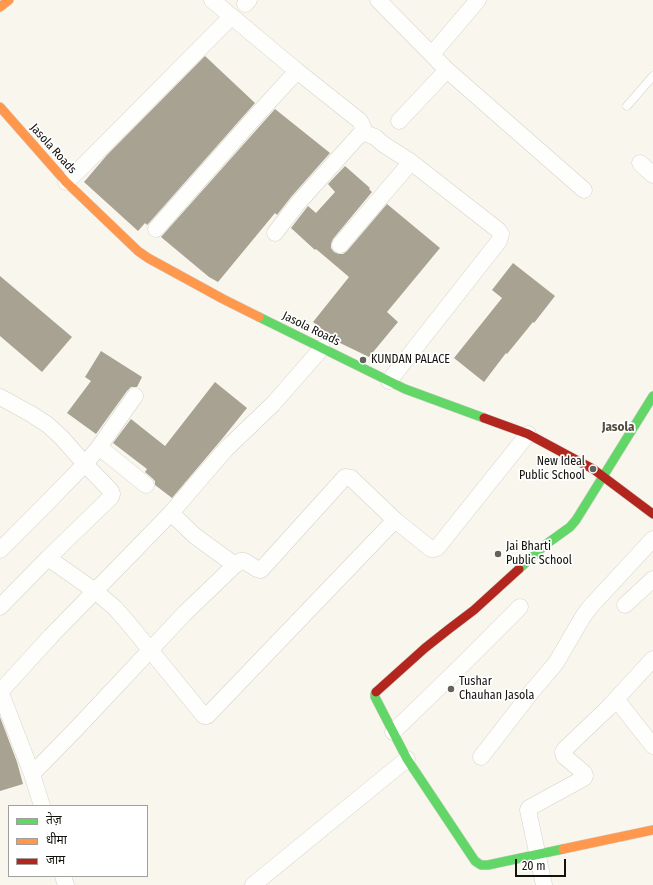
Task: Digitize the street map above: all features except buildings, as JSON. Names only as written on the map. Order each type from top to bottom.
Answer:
[{"type":"street","points":[[0,7],[9,0]]},
{"type":"street","points":[[212,0],[360,121],[363,126],[362,132],[298,203],[275,233]]},
{"type":"street","points":[[378,0],[447,70],[584,190]]},
{"type":"street","points":[[432,54],[478,0]]},
{"type":"street","points":[[66,182],[231,17]]},
{"type":"street","points":[[399,121],[447,70]]},
{"type":"street","points":[[156,230],[297,71]]},
{"type":"street","name":"Jasola Roads","points":[[0,106],[66,182],[138,251],[148,258],[223,298],[404,389],[528,434],[593,469],[653,514]]},
{"type":"street","points":[[362,132],[375,137],[411,162],[498,230],[501,234],[499,241],[389,381]]},
{"type":"street","points":[[340,245],[411,162]]},
{"type":"street","points":[[640,164],[653,175]]},
{"type":"street","points":[[42,805],[32,774],[0,692],[51,636],[171,513],[226,449],[273,404],[322,348]]},
{"type":"street","points":[[0,550],[85,464],[99,447],[135,396]]},
{"type":"street","points":[[653,396],[576,520],[570,527],[544,545],[474,610],[407,664],[375,694],[375,698],[407,759],[475,861],[481,865],[488,866],[653,830]]},
{"type":"street","points":[[0,397],[48,425],[62,438],[111,491],[112,494],[111,497],[0,607]]},
{"type":"street","points":[[32,774],[185,613],[241,561],[244,561],[261,570],[345,477],[351,478],[395,520],[431,549],[434,549],[437,548],[528,434]]},
{"type":"street","points":[[99,447],[146,485]]},
{"type":"street","points":[[171,513],[195,536],[236,565]]},
{"type":"street","points":[[48,558],[95,591],[115,608],[204,716],[207,716],[395,520]]},
{"type":"street","points":[[481,757],[556,663],[566,644],[591,606],[653,539]]},
{"type":"street","points":[[625,605],[653,579]]},
{"type":"street","points":[[393,732],[520,607]]},
{"type":"street","points":[[544,885],[528,810],[529,808],[584,778],[584,773],[564,756],[564,748],[616,699],[653,659]]},
{"type":"street","points":[[616,699],[653,746]]},
{"type":"street","points":[[253,885],[407,759]]},
{"type":"lane","points":[[627,106],[653,76]]},
{"type":"traffic: fast","points":[[259,317],[405,389],[484,418]]},
{"type":"traffic: fast","points":[[519,569],[545,545],[570,527],[576,520],[653,396]]},
{"type":"traffic: fast","points":[[376,692],[375,697],[407,759],[475,861],[481,865],[488,865],[563,849]]},
{"type":"traffic: slow","points":[[0,7],[9,0]]},
{"type":"traffic: slow","points":[[0,107],[66,182],[138,251],[223,299],[259,317]]},
{"type":"traffic: slow","points":[[563,849],[653,830]]},
{"type":"traffic: jam","points":[[484,418],[528,434],[593,469],[653,514]]},
{"type":"traffic: jam","points":[[376,692],[425,648],[474,610],[519,569]]},
{"type":"place","name":"KUNDAN PALACE","points":[[363,360]]},
{"type":"place","name":"New Ideal Public School","points":[[593,469]]},
{"type":"place","name":"Jai Bharti Public School","points":[[498,554]]},
{"type":"place","name":"Tushar Chauhan Jasola","points":[[451,689]]},
{"type":"district","name":"Jasola","points":[[618,427]]}]
